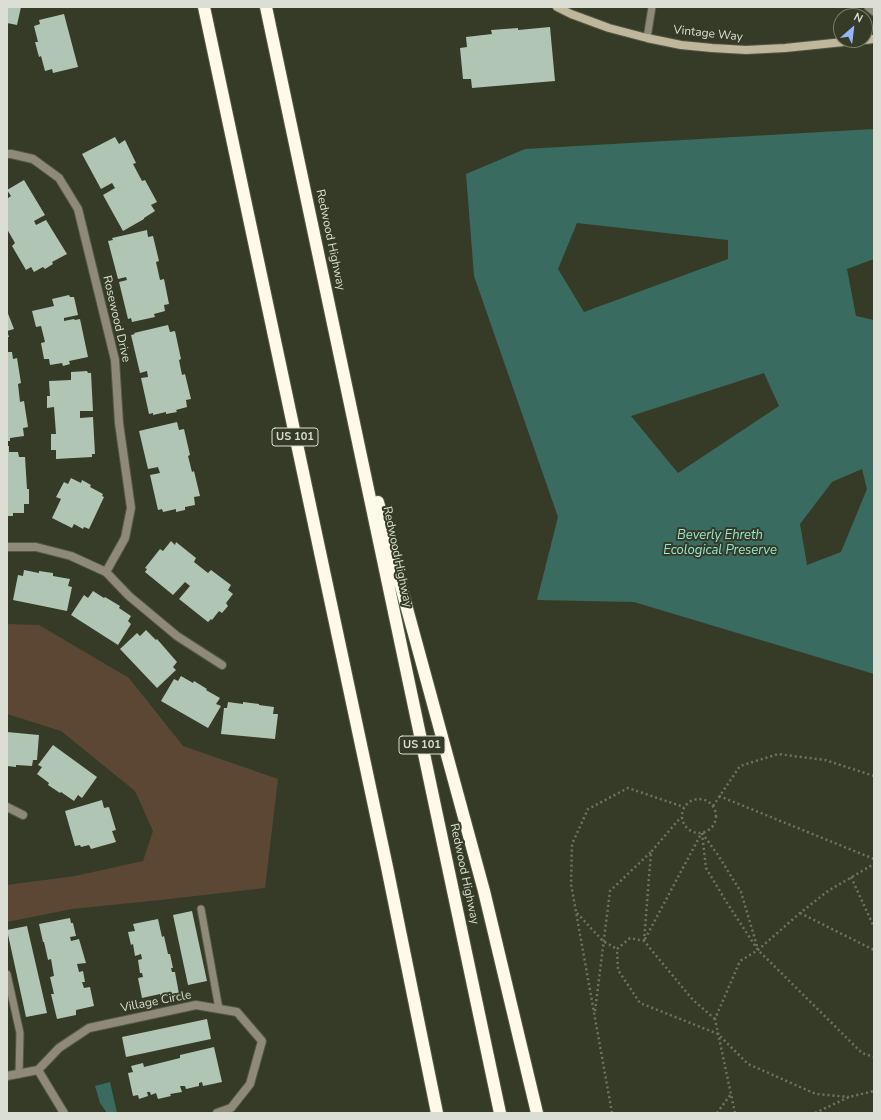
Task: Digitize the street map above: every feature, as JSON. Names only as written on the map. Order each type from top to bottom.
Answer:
[{"type":"highway","name":"US 101","points":[[204,7],[385,860],[437,1113]]},
{"type":"highway","name":"Redwood Highway","points":[[266,7],[500,1113]]},
{"type":"highway","points":[[344,378],[484,891],[537,1113]]},
{"type":"street","name":"Vintage Way","points":[[557,7],[571,14],[609,28],[681,45],[704,48],[746,50],[833,43]]},
{"type":"street","name":"Rosewood Drive","points":[[7,154],[33,159],[59,178],[78,209],[115,360],[119,423],[132,508],[125,538],[106,572]]},
{"type":"street","points":[[7,547],[36,548],[71,556],[106,572],[129,596],[176,636],[222,665]]},
{"type":"street","points":[[7,807],[23,815]]},
{"type":"street","name":"Village Circle","points":[[38,1070],[59,1048],[89,1028],[196,1005],[237,1012],[262,1041],[250,1084],[231,1108],[217,1113]]},
{"type":"street","points":[[7,1076],[38,1070],[64,1113]]},
{"type":"lane","points":[[647,38],[652,7]]},
{"type":"lane","points":[[868,7],[874,12]]},
{"type":"lane","points":[[201,909],[219,1009]]},
{"type":"lane","points":[[7,974],[20,1033],[19,1074]]},
{"type":"path","points":[[713,806],[740,766],[778,754],[825,760],[874,776]]},
{"type":"path","points":[[612,1113],[571,884],[572,844],[588,809],[628,788],[684,807]]},
{"type":"path","points":[[720,796],[874,859]]},
{"type":"path","points":[[698,798],[709,802],[715,811],[715,822],[708,831],[702,833],[690,831],[683,823],[682,812],[684,807],[688,802],[698,798]]},
{"type":"path","points":[[594,1014],[610,891],[651,852],[682,817]]},
{"type":"path","points":[[644,941],[702,833]]},
{"type":"path","points":[[702,833],[718,855],[741,892],[758,950]]},
{"type":"path","points":[[702,833],[706,868],[758,950],[862,1053],[874,1057]]},
{"type":"path","points":[[644,941],[651,852]]},
{"type":"path","points":[[735,1113],[715,1019],[740,961],[758,950],[800,913],[828,891],[874,864]]},
{"type":"path","points":[[851,878],[874,927]]},
{"type":"path","points":[[576,913],[604,941],[617,948]]},
{"type":"path","points":[[800,913],[874,950]]},
{"type":"path","points":[[617,948],[630,938],[644,941],[693,1000],[715,1019]]},
{"type":"path","points":[[617,948],[618,970],[640,1003],[718,1034],[748,1064],[816,1094],[849,1097]]},
{"type":"path","points":[[815,1113],[849,1097],[874,1091]]},
{"type":"path","points":[[717,1113],[731,1094]]},
{"type":"shaded area","points":[[7,624],[39,625],[129,678],[183,746],[278,779],[265,888],[72,909],[7,922],[7,885],[75,876],[143,861],[153,831],[135,791],[61,731],[7,714]]},
{"type":"water","name":"Beverly Ehreth Ecological Preserve","points":[[874,129],[874,259],[847,269],[856,316],[874,320],[874,674],[634,602],[537,600],[558,517],[474,276],[466,174],[525,149]],"holes":[[[577,223],[728,240],[728,259],[584,312],[558,269]],[[764,373],[779,406],[678,473],[631,416]],[[862,469],[867,489],[841,552],[807,565],[800,524],[832,482]]]},
{"type":"water","points":[[110,1082],[117,1113],[107,1113],[100,1103],[95,1086]]},
{"type":"building","points":[[7,7],[21,7],[17,25],[7,23]]},
{"type":"building","points":[[64,14],[78,67],[53,73],[52,69],[45,71],[35,42],[38,42],[34,26],[40,24],[39,20]]},
{"type":"building","points":[[550,27],[555,81],[472,88],[471,79],[463,79],[460,48],[467,47],[466,37],[492,34],[491,30],[518,28],[518,30]]},
{"type":"building","points":[[115,137],[119,144],[125,140],[136,163],[133,164],[142,181],[145,180],[157,202],[151,205],[155,211],[123,231],[103,195],[115,188],[112,183],[101,189],[82,154]]},
{"type":"building","points":[[24,180],[45,215],[34,221],[36,225],[46,220],[67,254],[52,262],[53,264],[45,269],[43,267],[34,272],[31,267],[26,270],[12,246],[15,243],[7,229],[7,199],[11,196],[7,190]]},
{"type":"building","points":[[147,230],[148,237],[153,236],[159,261],[156,262],[160,280],[164,279],[169,304],[164,305],[165,311],[154,314],[155,317],[132,322],[131,318],[128,319],[119,282],[127,280],[126,277],[118,279],[108,241],[113,240],[112,238]]},
{"type":"building","points":[[69,295],[70,297],[74,297],[78,315],[64,318],[64,321],[80,319],[88,357],[69,361],[70,364],[63,366],[62,363],[50,365],[49,359],[44,359],[41,343],[45,342],[41,326],[36,327],[32,311],[54,306],[52,299]]},
{"type":"building","points":[[7,311],[14,329],[7,331]]},
{"type":"building","points":[[168,325],[170,332],[175,331],[181,359],[179,360],[182,375],[185,374],[191,399],[186,400],[187,407],[176,410],[177,412],[166,414],[166,412],[153,415],[153,413],[149,414],[141,378],[148,377],[147,371],[140,373],[131,335]]},
{"type":"building","points":[[7,352],[12,352],[13,359],[17,358],[21,383],[18,384],[20,402],[24,401],[28,427],[23,428],[24,436],[10,438],[10,441],[7,441]]},
{"type":"building","points":[[87,371],[88,373],[91,373],[93,411],[80,411],[80,418],[93,417],[95,454],[92,454],[92,457],[56,459],[56,450],[51,450],[51,434],[56,434],[54,407],[47,408],[47,396],[50,396],[49,381],[71,380],[71,372]]},
{"type":"building","points":[[177,422],[179,430],[184,429],[190,455],[188,456],[192,472],[194,471],[200,496],[194,497],[195,505],[185,507],[185,510],[176,512],[176,509],[163,512],[162,509],[158,510],[150,475],[160,473],[158,467],[148,469],[139,431]]},
{"type":"building","points":[[7,446],[9,446],[9,452],[18,452],[19,457],[25,457],[27,489],[29,489],[29,504],[24,504],[24,513],[13,513],[13,516],[7,516]]},
{"type":"building","points":[[71,478],[81,483],[82,480],[91,485],[90,487],[103,494],[102,496],[104,497],[89,529],[84,527],[83,529],[74,524],[72,528],[52,518],[61,499],[56,497],[64,482],[68,484]]},
{"type":"building","points":[[171,541],[175,545],[176,542],[196,558],[194,562],[208,573],[211,570],[231,585],[228,590],[233,594],[226,603],[228,606],[222,613],[219,611],[212,620],[211,619],[208,622],[179,599],[190,586],[185,582],[173,595],[145,572],[147,569],[145,568],[160,549],[163,551]]},
{"type":"building","points":[[24,570],[39,573],[39,571],[53,573],[53,576],[70,579],[68,586],[72,587],[67,611],[13,600],[18,575],[23,576]]},
{"type":"building","points":[[93,591],[120,606],[119,608],[131,616],[128,621],[131,624],[118,645],[71,615],[84,595],[88,598]]},
{"type":"building","points":[[146,630],[156,640],[157,639],[177,662],[173,667],[176,670],[157,688],[120,649],[137,633],[140,636]]},
{"type":"building","points":[[181,676],[193,683],[194,681],[220,698],[216,704],[221,706],[208,728],[161,701],[174,679],[178,681]]},
{"type":"building","points":[[228,702],[243,704],[243,702],[274,707],[273,714],[278,714],[275,739],[221,734],[224,708],[227,708]]},
{"type":"building","points":[[7,732],[39,735],[37,760],[33,760],[32,766],[7,766]]},
{"type":"building","points":[[53,745],[97,777],[82,798],[78,795],[74,801],[48,785],[49,783],[37,774],[42,767],[38,765]]},
{"type":"building","points":[[102,800],[104,808],[109,807],[116,830],[112,831],[116,842],[91,849],[89,845],[81,847],[80,845],[75,846],[65,811]]},
{"type":"building","points":[[192,911],[207,981],[188,985],[173,915]]},
{"type":"building","points":[[70,918],[71,923],[73,923],[76,936],[70,937],[71,941],[79,939],[86,963],[77,964],[79,972],[83,971],[85,982],[82,982],[84,988],[90,987],[94,1006],[76,1010],[76,1015],[57,1019],[51,994],[54,994],[50,977],[54,976],[51,959],[48,960],[39,924]]},
{"type":"building","points":[[158,919],[162,937],[164,936],[168,954],[170,954],[173,968],[171,968],[172,972],[175,972],[179,994],[161,998],[160,994],[142,998],[138,978],[143,977],[142,973],[140,973],[138,960],[142,959],[141,954],[135,956],[133,944],[131,945],[128,932],[135,931],[133,924]]},
{"type":"building","points":[[27,926],[47,1013],[26,1017],[7,930]]},
{"type":"building","points":[[207,1019],[211,1039],[126,1057],[122,1037]]},
{"type":"building","points":[[214,1047],[222,1082],[203,1086],[202,1082],[199,1083],[199,1086],[186,1089],[185,1086],[180,1086],[182,1092],[170,1094],[171,1096],[158,1099],[156,1093],[151,1095],[150,1092],[147,1092],[148,1096],[139,1099],[138,1095],[133,1096],[128,1073],[133,1072],[131,1066],[143,1063],[144,1067],[180,1058],[180,1055]]}]
